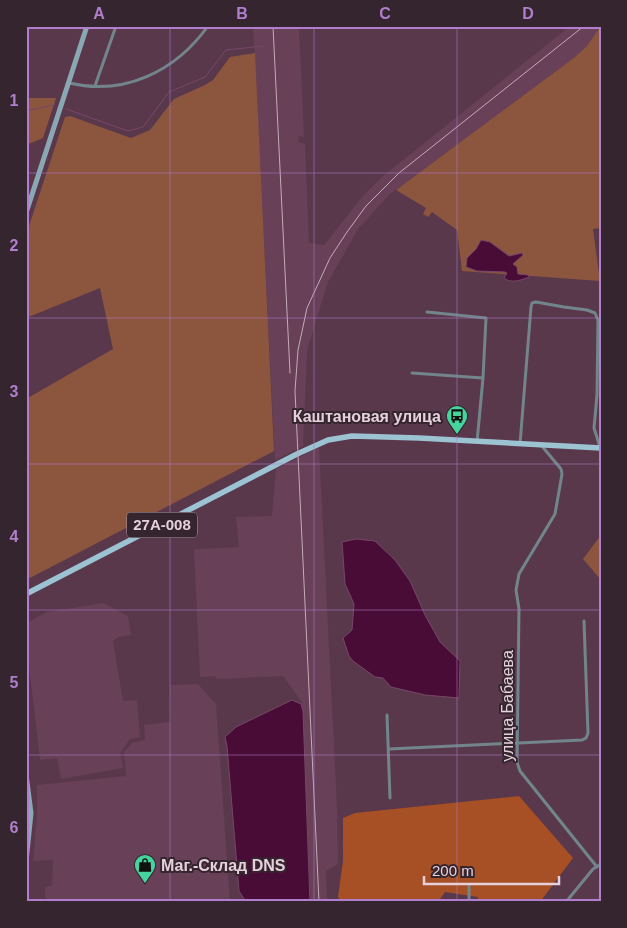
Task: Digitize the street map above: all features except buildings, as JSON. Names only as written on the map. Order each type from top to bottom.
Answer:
[{"type":"main road","name":"27А-008","points":[[26,594],[297,454],[328,440],[352,436],[390,436],[600,448]]},
{"type":"street","points":[[26,213],[88,26]]},
{"type":"street","points":[[96,86],[116,26]]},
{"type":"street","points":[[69,83],[103,87],[144,79],[179,59],[197,41],[208,26]]},
{"type":"street","points":[[520,444],[532,303],[536,302],[587,310],[595,314],[598,320],[599,349],[594,428],[600,448]]},
{"type":"street","points":[[426,312],[486,318],[477,442]]},
{"type":"street","points":[[412,373],[483,378]]},
{"type":"street","name":"улица Бабаева","points":[[541,445],[562,474],[555,514],[519,574],[516,590],[520,609],[517,762],[520,771],[597,867]]},
{"type":"street","points":[[389,749],[582,740],[586,738],[588,734],[584,621]]},
{"type":"street","points":[[387,715],[390,798]]},
{"type":"street","points":[[26,774],[31,813],[26,862]]},
{"type":"street","points":[[566,902],[593,869],[601,864]]},
{"type":"street","points":[[469,885],[469,902]]},
{"type":"shaded area","points":[[253,26],[299,26],[304,137],[299,136],[298,142],[305,144],[309,243],[324,245],[363,196],[382,177],[570,26],[601,26],[586,47],[575,57],[390,194],[358,229],[328,282],[307,350],[303,446],[275,460]]},
{"type":"shaded area","points":[[601,26],[601,228],[593,229],[600,281],[462,271],[457,230],[432,212],[428,217],[423,214],[426,208],[396,190],[575,57],[586,47]]},
{"type":"shaded area","points":[[255,53],[274,451],[26,580],[26,399],[113,349],[100,288],[26,318],[26,235],[65,117],[70,116],[131,138],[150,130],[174,99],[213,80],[230,57]]},
{"type":"shaded area","points":[[26,98],[56,98],[43,138],[26,145]]},
{"type":"shaded area","points":[[481,240],[490,242],[509,256],[522,253],[523,255],[513,264],[517,267],[518,274],[528,275],[529,277],[510,281],[504,278],[507,273],[505,272],[477,271],[466,267],[467,258],[476,249]]},
{"type":"shaded area","points":[[319,447],[337,807],[338,864],[326,871],[327,902],[311,902],[302,702],[283,676],[216,679],[216,676],[200,677],[194,550],[239,547],[236,517],[272,516],[276,469]]},
{"type":"shaded area","points":[[601,535],[601,580],[583,559]]},
{"type":"shaded area","points":[[356,539],[375,541],[395,560],[410,581],[425,615],[440,642],[460,661],[459,698],[425,695],[391,687],[383,678],[375,677],[349,656],[343,638],[352,630],[354,604],[345,584],[342,542]]},
{"type":"shaded area","points":[[103,603],[128,616],[131,635],[118,637],[113,641],[123,701],[137,700],[140,737],[130,739],[120,753],[123,768],[61,779],[57,758],[40,760],[26,640],[26,623],[47,612]]},
{"type":"shaded area","points":[[198,684],[216,704],[230,902],[46,902],[45,887],[52,886],[53,860],[33,861],[37,815],[37,785],[126,776],[124,752],[132,743],[145,740],[144,725],[171,722],[170,685]]},
{"type":"shaded area","points":[[292,700],[301,704],[303,711],[310,902],[246,902],[239,891],[225,737],[236,727]]},
{"type":"shaded area","points":[[519,796],[573,858],[540,902],[478,902],[478,897],[445,892],[438,902],[342,902],[338,897],[343,861],[343,818],[355,813]]},
{"type":"waterway","points":[[66,109],[128,131],[143,127],[169,92],[205,77],[226,50],[264,46]]},
{"type":"waterway","points":[[26,111],[54,105]]},
{"type":"railway","points":[[273,26],[290,373]]},
{"type":"railway","points":[[319,902],[295,391],[298,350],[307,308],[330,258],[366,206],[399,173],[584,26]]},
{"type":"place","name":"Каштановая улица","points":[[457,435]]},
{"type":"place","name":"Маг.-Склад DNS","points":[[145,884]]}]
